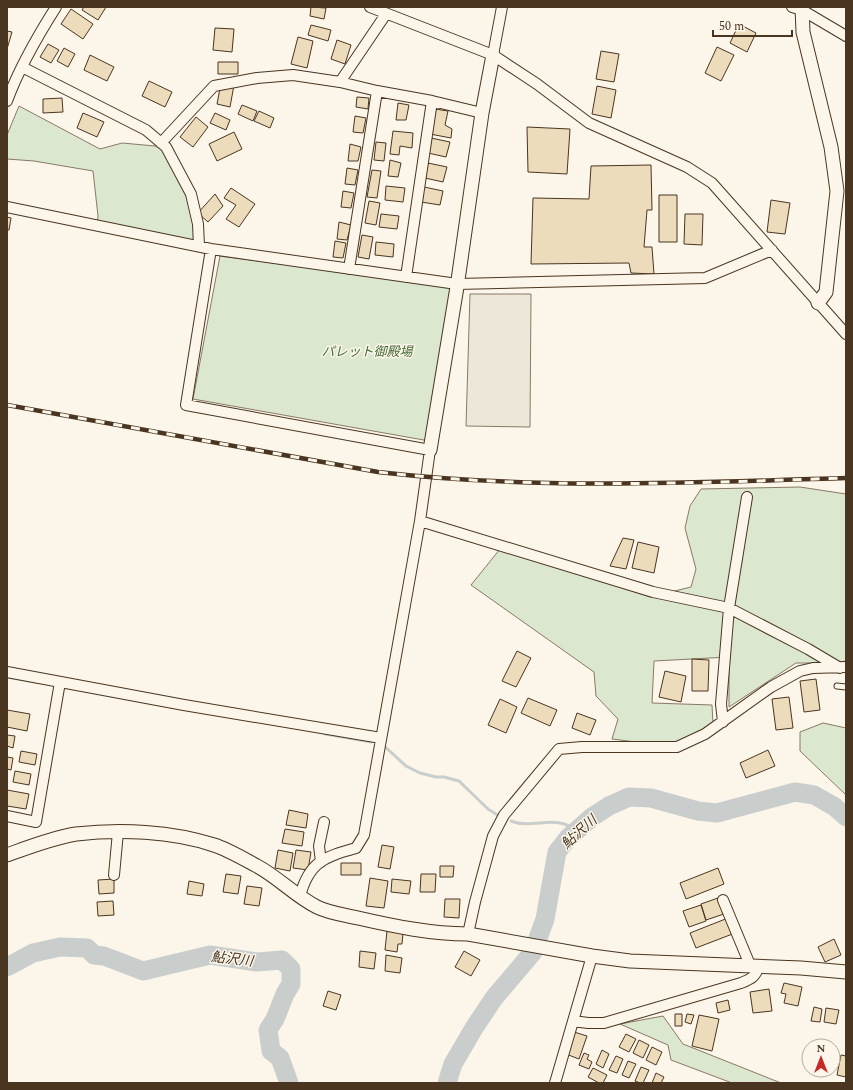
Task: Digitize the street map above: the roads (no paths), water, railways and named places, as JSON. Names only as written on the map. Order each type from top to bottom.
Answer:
[{"type":"street","points":[[7,101],[22,67],[56,7]]},
{"type":"street","points":[[370,7],[493,55],[537,84],[589,123],[686,167],[712,184],[846,334]]},
{"type":"street","points":[[300,896],[314,866],[332,855],[356,848],[364,835],[420,521],[482,113],[502,7]]},
{"type":"street","points":[[799,8],[846,36]]},
{"type":"street","points":[[799,8],[803,32],[831,147],[837,191],[826,292],[818,303]]},
{"type":"street","points":[[340,82],[386,14]]},
{"type":"street","points":[[22,67],[146,130],[166,147],[191,194],[198,224],[199,246]]},
{"type":"street","points":[[161,143],[214,86],[257,78],[293,75],[340,82],[482,113]]},
{"type":"street","points":[[349,269],[377,91]]},
{"type":"street","points":[[406,277],[432,101]]},
{"type":"street","points":[[7,206],[211,249],[457,284],[705,278],[772,250]]},
{"type":"street","points":[[211,249],[186,405],[430,450]]},
{"type":"street","points":[[723,722],[721,704],[729,608],[747,497]]},
{"type":"street","points":[[420,521],[653,592],[729,608],[808,648],[843,668]]},
{"type":"street","points":[[468,934],[474,902],[493,836],[504,815],[559,749],[582,747],[677,747],[705,734],[771,687],[800,671],[814,668],[843,668]]},
{"type":"street","points":[[7,672],[192,706],[381,738]]},
{"type":"street","points":[[7,816],[36,822],[60,682]]},
{"type":"street","points":[[321,862],[319,846],[324,822]]},
{"type":"street","points":[[7,855],[38,843],[76,834],[118,832],[168,834],[215,845],[258,866],[318,907],[341,914],[382,923],[450,934],[468,934],[592,956],[630,961],[755,965],[846,972]]},
{"type":"street","points":[[114,875],[118,832]]},
{"type":"street","points":[[573,1021],[604,1023],[741,983],[753,978],[757,972],[755,965],[723,900]]},
{"type":"street","points":[[555,1083],[592,956]]},
{"type":"lane","points":[[837,686],[846,687]]},
{"type":"waterway","points":[[7,677],[35,682]]},
{"type":"waterway","points":[[325,734],[371,742]]},
{"type":"waterway","points":[[383,745],[406,766],[420,773],[459,781],[488,809],[499,816]]},
{"type":"waterway","name":"鮎沢川","points":[[447,1083],[453,1064],[474,1028],[494,998],[533,952],[545,919],[557,852],[568,838],[592,817],[609,806],[629,797],[651,798],[698,811],[717,813],[795,792],[814,795],[835,807],[846,817]]},
{"type":"waterway","points":[[511,821],[528,824],[553,822],[561,823],[577,831]]},
{"type":"waterway","name":"鮎沢川","points":[[7,967],[33,953],[60,947],[87,948],[94,955],[104,956],[143,971],[210,955],[257,962],[282,960],[291,969],[291,984],[285,994],[275,1019],[268,1030],[271,1051],[280,1058],[289,1083]]},
{"type":"railway","points":[[7,405],[378,472],[436,478],[612,484],[846,478]]},
{"type":"park label","name":"パレット御殿場","points":[[367,352]]}]
